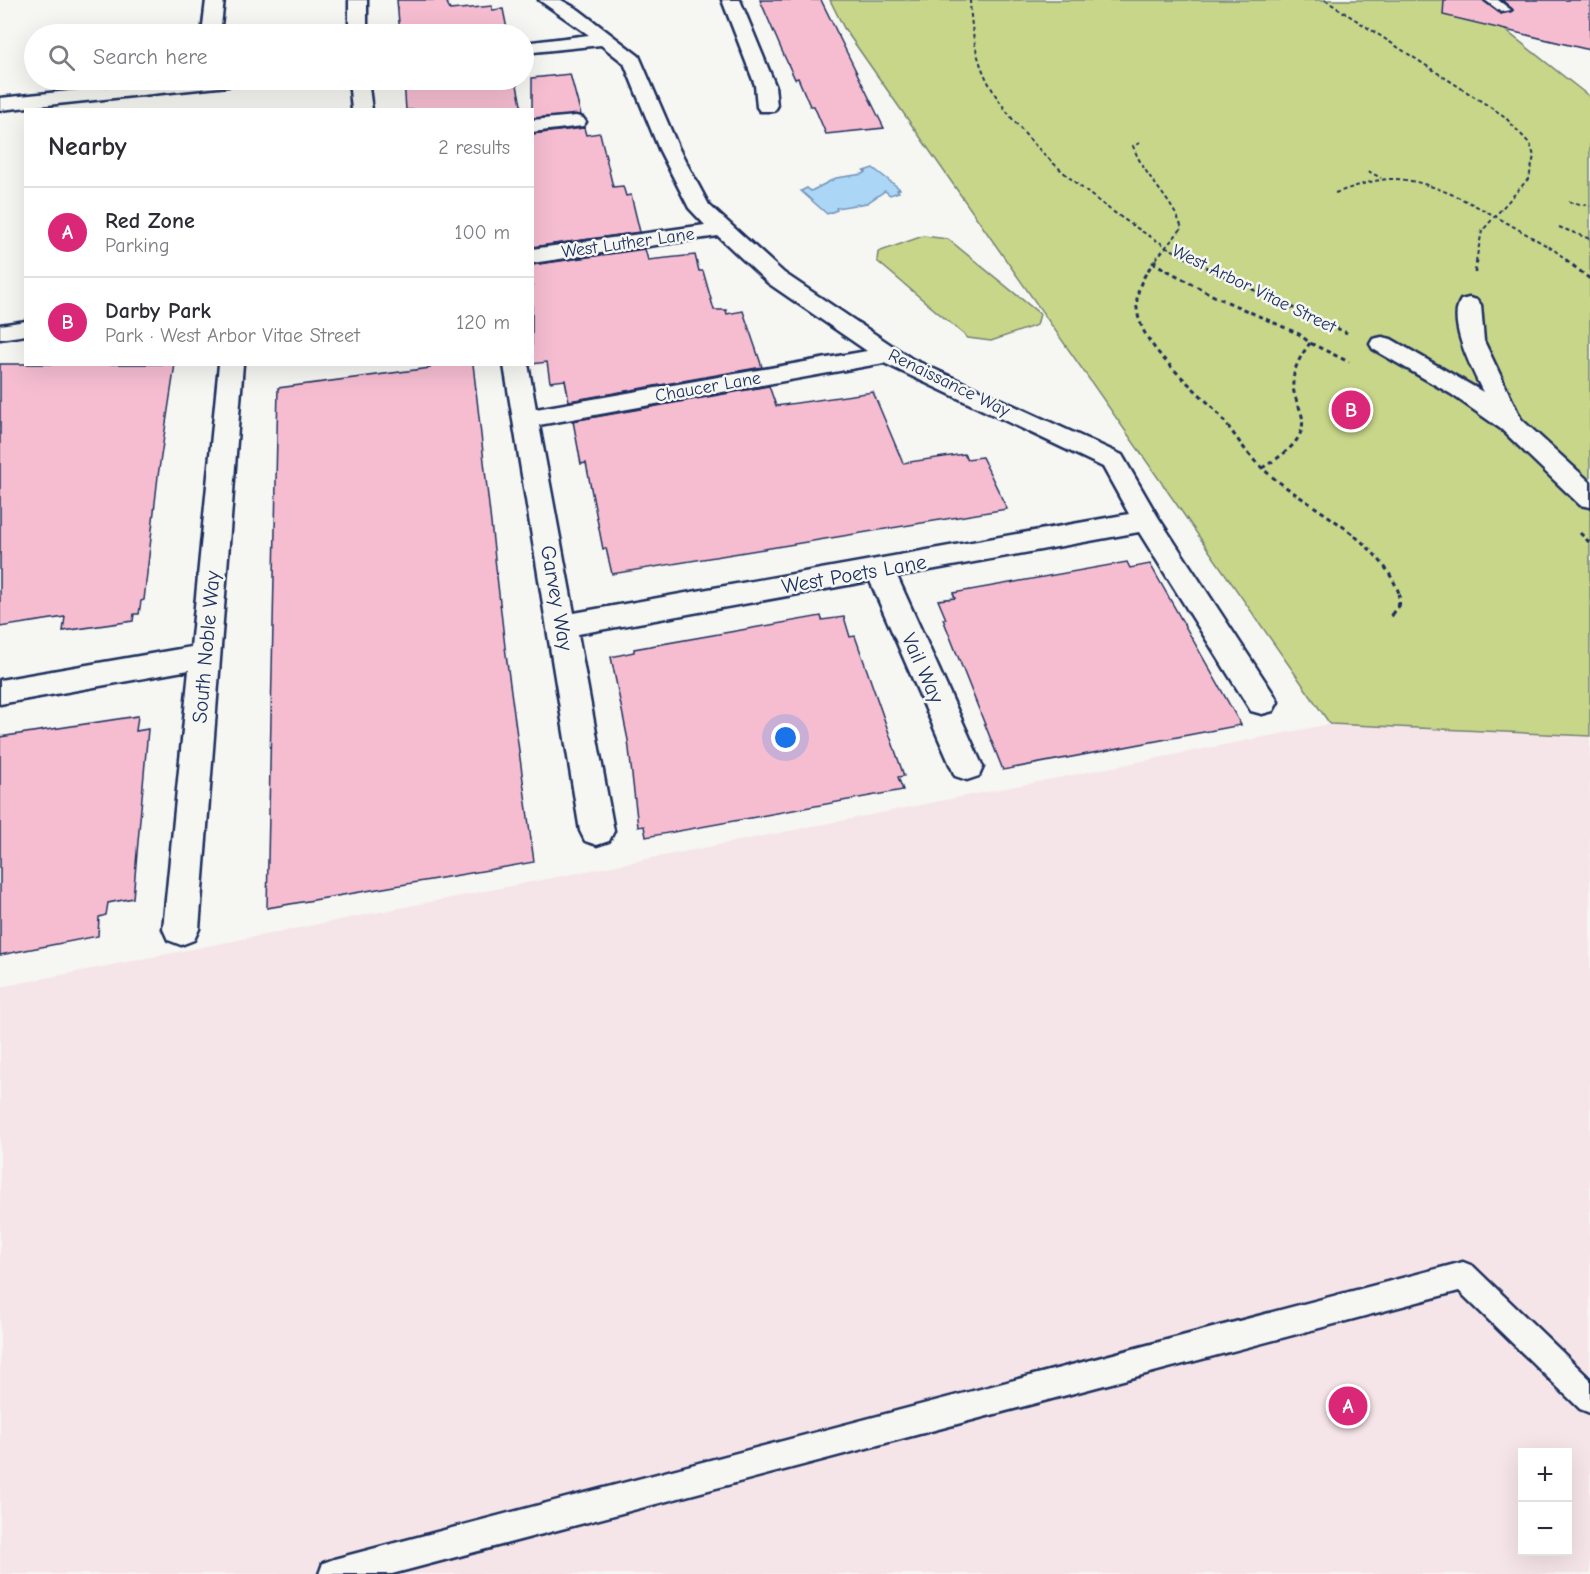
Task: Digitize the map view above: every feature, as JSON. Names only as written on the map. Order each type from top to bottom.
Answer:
[{"type":"street","points":[[212,24],[215,0]]},
{"type":"street","points":[[358,0],[358,24]]},
{"type":"street","name":"Renaissance Way","points":[[548,0],[573,14],[632,60],[669,149],[700,208],[776,278],[903,364],[1113,461],[1146,521],[1262,702]]},
{"type":"street","points":[[731,0],[765,85],[767,107]]},
{"type":"street","points":[[534,47],[606,39]]},
{"type":"street","points":[[0,104],[125,90]]},
{"type":"street","points":[[360,90],[362,108]]},
{"type":"street","points":[[534,126],[576,122]]},
{"type":"street","name":"West Luther Lane","points":[[534,256],[723,230]]},
{"type":"street","points":[[1469,305],[1472,341],[1510,423]]},
{"type":"street","points":[[0,332],[24,328]]},
{"type":"street","points":[[1382,344],[1460,388],[1510,423],[1590,498]]},
{"type":"street","name":"Chaucer Lane","points":[[526,419],[890,354]]},
{"type":"street","name":"South Noble Way","points":[[181,929],[231,366]]},
{"type":"street","name":"Garvey Way","points":[[516,366],[597,831]]},
{"type":"street","name":"West Poets Lane","points":[[562,626],[1146,521]]},
{"type":"street","name":"Vail Way","points":[[879,569],[967,767]]},
{"type":"street","points":[[0,692],[205,656]]},
{"type":"lane","points":[[1491,0],[1504,10]]},
{"type":"lane","points":[[334,1574],[1463,1276],[1590,1398]]},
{"type":"path","name":"West Arbor Vitae Street","points":[[970,0],[975,49],[988,82],[1023,132],[1076,181],[1168,248],[1217,274],[1356,338],[1382,344]]},
{"type":"path","points":[[1325,0],[1504,116],[1520,129],[1532,149],[1536,166],[1530,179],[1479,236],[1469,305]]},
{"type":"path","points":[[1140,143],[1133,146],[1140,165],[1179,218],[1182,228],[1168,248],[1152,262],[1142,275],[1137,294],[1137,310],[1143,330],[1154,349],[1213,408],[1262,468],[1306,503],[1341,525],[1368,548],[1394,580],[1400,597],[1398,607],[1391,616]]},
{"type":"path","points":[[1368,171],[1382,178],[1416,181],[1436,187],[1552,249],[1590,279]]},
{"type":"path","points":[[1335,193],[1382,178]]},
{"type":"path","points":[[1569,202],[1590,206]]},
{"type":"path","points":[[1559,227],[1590,240]]},
{"type":"path","points":[[1152,262],[1214,296],[1299,334],[1310,343],[1298,361],[1292,385],[1303,420],[1300,432],[1282,456],[1262,468]]},
{"type":"shaded area","points":[[1330,724],[1590,736],[1590,1574],[0,1574],[0,987]]},
{"type":"green space","points":[[830,0],[1467,0],[1590,97],[1590,736],[1330,724],[844,28]]},
{"type":"green space","points":[[923,236],[948,239],[1040,314],[1037,325],[991,341],[968,338],[877,261],[878,252]]},
{"type":"water","points":[[873,168],[900,189],[897,190],[899,192],[890,195],[885,191],[867,203],[836,208],[837,210],[827,214],[801,191],[807,188],[811,191],[836,178],[863,174],[866,172],[864,171]]},
{"type":"building","points":[[397,0],[446,0],[450,10],[492,6],[492,10],[503,9],[506,24],[399,24]]},
{"type":"building","points":[[760,0],[821,0],[884,128],[826,134],[814,106],[810,106],[798,78],[795,79]]},
{"type":"building","points":[[1444,0],[1483,0],[1501,14],[1513,10],[1502,0],[1590,0],[1590,50],[1443,15]]},
{"type":"building","points":[[570,74],[581,115],[534,118],[532,90],[534,90],[534,78]]},
{"type":"building","points":[[405,90],[518,90],[522,108],[406,108]]},
{"type":"building","points":[[584,128],[586,135],[600,133],[613,187],[623,186],[626,196],[631,195],[640,232],[534,247],[534,134]]},
{"type":"building","points":[[645,249],[648,260],[695,255],[699,271],[703,271],[714,310],[726,310],[727,314],[743,311],[762,367],[569,401],[565,380],[550,382],[547,362],[534,364],[534,265]]},
{"type":"building","points":[[0,364],[175,366],[158,476],[144,600],[141,601],[139,614],[134,614],[133,621],[63,631],[65,617],[0,627]]},
{"type":"building","points":[[430,366],[473,366],[505,647],[534,862],[267,908],[278,388],[430,368]]},
{"type":"building","points":[[769,386],[776,406],[873,392],[903,463],[964,454],[967,459],[982,457],[1007,509],[612,574],[606,548],[603,549],[586,463],[581,464],[573,421]]},
{"type":"building","points":[[1127,562],[1130,568],[1150,564],[1241,725],[1003,770],[943,619],[946,619],[938,600],[955,598],[953,593]]},
{"type":"building","points":[[821,616],[822,620],[844,617],[850,637],[855,636],[904,776],[898,777],[903,790],[646,837],[644,826],[638,827],[628,740],[611,657],[634,652],[634,649]]},
{"type":"building","points":[[138,716],[136,731],[148,729],[133,898],[108,903],[106,915],[99,917],[98,936],[0,955],[0,737]]},
{"type":"place","name":"Darby Park","points":[[1351,410]]},
{"type":"place","name":"Red Zone","points":[[1348,1406]]}]
